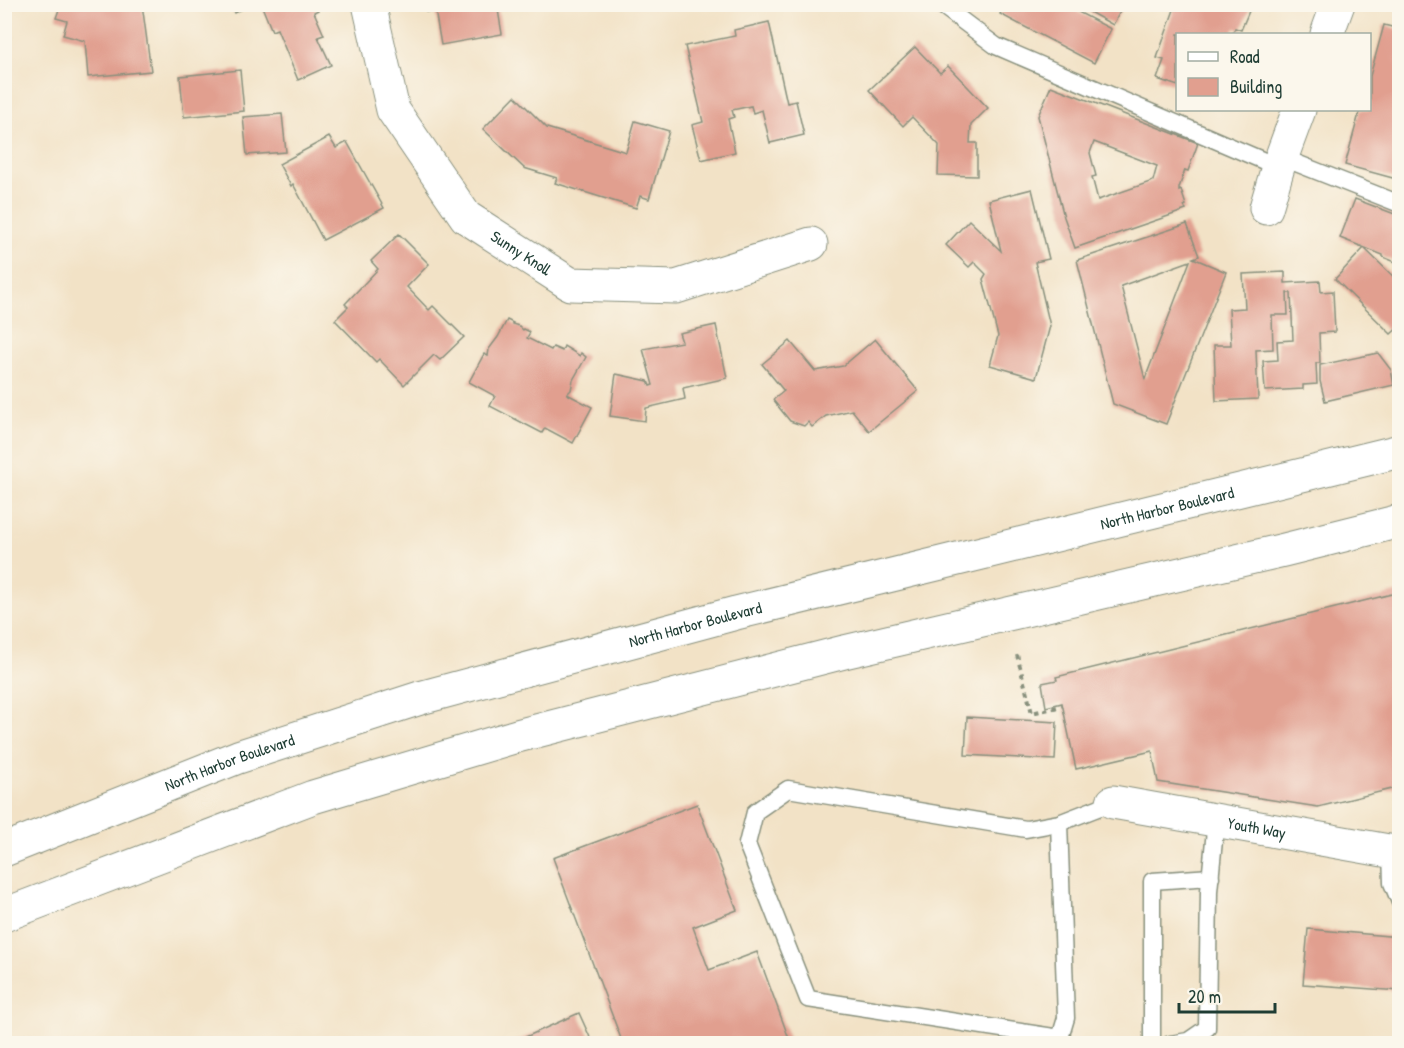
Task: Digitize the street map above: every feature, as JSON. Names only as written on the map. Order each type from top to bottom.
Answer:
[{"type":"main road","name":"Sunny Knoll","points":[[369,4],[393,110],[466,218],[570,284],[676,287],[811,244]]},
{"type":"main road","points":[[1327,33],[1338,4]]},
{"type":"main road","points":[[1266,208],[1299,111]]},
{"type":"main road","name":"North Harbor Boulevard","points":[[4,850],[238,757],[420,698],[736,613],[1400,452]]},
{"type":"main road","points":[[4,915],[313,797],[517,736],[844,652],[1400,521]]},
{"type":"main road","name":"Youth Way","points":[[1113,802],[1395,853]]},
{"type":"lane","points":[[940,4],[996,46],[1280,162],[1400,204]]},
{"type":"lane","points":[[1059,823],[1066,1018],[1060,1038],[808,999],[747,844],[754,812],[788,789],[1026,829],[1059,823],[1113,802]]},
{"type":"lane","points":[[1170,1044],[1188,1041],[1207,1028],[1211,877],[1216,820]]},
{"type":"lane","points":[[1395,853],[1392,884],[1400,902]]},
{"type":"lane","points":[[1152,1044],[1152,881],[1211,877]]},
{"type":"path","points":[[1017,655],[1032,713],[1062,706]]},
{"type":"building","points":[[61,4],[142,4],[151,71],[88,77],[85,41],[63,35],[67,21],[56,18]]},
{"type":"building","points":[[231,4],[253,4],[234,13]]},
{"type":"building","points":[[261,4],[316,4],[318,10],[314,12],[324,35],[318,37],[331,65],[298,80],[277,29],[272,31]]},
{"type":"building","points":[[425,4],[497,4],[502,34],[441,45],[435,10],[426,12]]},
{"type":"building","points":[[1005,4],[1063,4],[1111,29],[1094,63],[1000,14]]},
{"type":"building","points":[[1075,4],[1124,4],[1113,25]]},
{"type":"building","points":[[1176,4],[1252,4],[1241,30],[1235,28],[1232,33],[1176,33],[1176,85],[1157,79],[1164,60],[1157,58]]},
{"type":"building","points":[[769,22],[787,103],[796,101],[804,135],[770,143],[762,110],[753,113],[751,106],[732,110],[734,117],[728,119],[735,152],[701,160],[692,125],[703,122],[685,46],[735,36],[734,30]]},
{"type":"building","points":[[1384,25],[1400,29],[1400,180],[1345,165],[1360,111],[1371,111],[1371,72]]},
{"type":"building","points":[[915,47],[940,73],[948,66],[988,108],[971,125],[970,143],[977,143],[977,176],[938,175],[939,145],[912,117],[903,126],[869,90]]},
{"type":"building","points":[[240,70],[244,111],[184,117],[180,76]]},
{"type":"building","points":[[1051,86],[1198,143],[1179,188],[1186,210],[1075,248],[1064,217],[1038,116]],"holes":[[[1094,142],[1157,166],[1153,181],[1098,200],[1092,177],[1096,176],[1090,153]]]},
{"type":"building","points":[[515,96],[547,128],[626,152],[635,121],[669,131],[649,199],[640,196],[636,208],[555,183],[557,178],[524,168],[483,129]]},
{"type":"building","points":[[282,114],[286,152],[247,155],[243,117]]},
{"type":"building","points":[[329,137],[336,148],[347,142],[384,208],[323,240],[293,184],[291,186],[279,164]]},
{"type":"building","points":[[1032,189],[1049,259],[1035,262],[1050,326],[1036,378],[990,365],[998,336],[983,279],[986,274],[974,262],[969,267],[946,245],[969,220],[1001,251],[989,200]]},
{"type":"building","points":[[1355,199],[1400,216],[1400,264],[1340,238]]},
{"type":"building","points":[[1187,224],[1199,256],[1193,258],[1226,272],[1166,424],[1113,404],[1077,260]],"holes":[[[1190,261],[1145,379],[1121,286]]]},
{"type":"building","points":[[399,234],[429,264],[407,287],[429,310],[433,306],[464,337],[440,360],[434,355],[404,385],[379,359],[376,362],[335,320],[348,307],[345,304],[378,269],[371,261]]},
{"type":"building","points":[[1364,248],[1400,283],[1400,326],[1391,334],[1335,279]]},
{"type":"building","points":[[1285,272],[1285,283],[1320,281],[1321,292],[1333,291],[1335,332],[1319,333],[1320,363],[1316,363],[1317,384],[1303,385],[1303,389],[1265,391],[1263,361],[1278,360],[1277,341],[1293,340],[1291,293],[1287,293],[1288,315],[1272,315],[1273,349],[1256,350],[1258,399],[1216,401],[1214,345],[1231,345],[1229,309],[1245,308],[1243,274]]},
{"type":"building","points":[[507,320],[530,332],[527,338],[551,350],[553,347],[562,351],[564,346],[586,357],[567,394],[592,407],[573,443],[545,428],[542,433],[490,406],[495,396],[469,382],[484,354],[488,356],[489,349]]},
{"type":"building","points":[[716,325],[727,378],[683,388],[685,399],[646,408],[645,421],[610,416],[616,374],[648,381],[650,386],[653,385],[643,349],[682,342],[679,333]]},
{"type":"building","points":[[875,339],[918,391],[869,431],[852,410],[826,416],[812,427],[808,422],[804,426],[790,421],[773,400],[784,391],[762,364],[790,341],[815,371],[843,366]]},
{"type":"building","points":[[1378,353],[1391,370],[1394,385],[1325,401],[1320,381],[1320,365]]},
{"type":"building","points":[[1400,592],[1400,787],[1318,807],[1158,782],[1152,751],[1076,769],[1062,703],[1046,707],[1042,683],[1057,680],[1056,677]]},
{"type":"building","points":[[967,717],[1057,722],[1055,760],[965,755]]},
{"type":"building","points":[[697,804],[737,910],[693,927],[709,970],[757,952],[791,1044],[623,1044],[553,858]]},
{"type":"building","points":[[1308,929],[1400,937],[1400,991],[1303,984]]},
{"type":"building","points":[[579,1013],[593,1044],[510,1044]]}]
